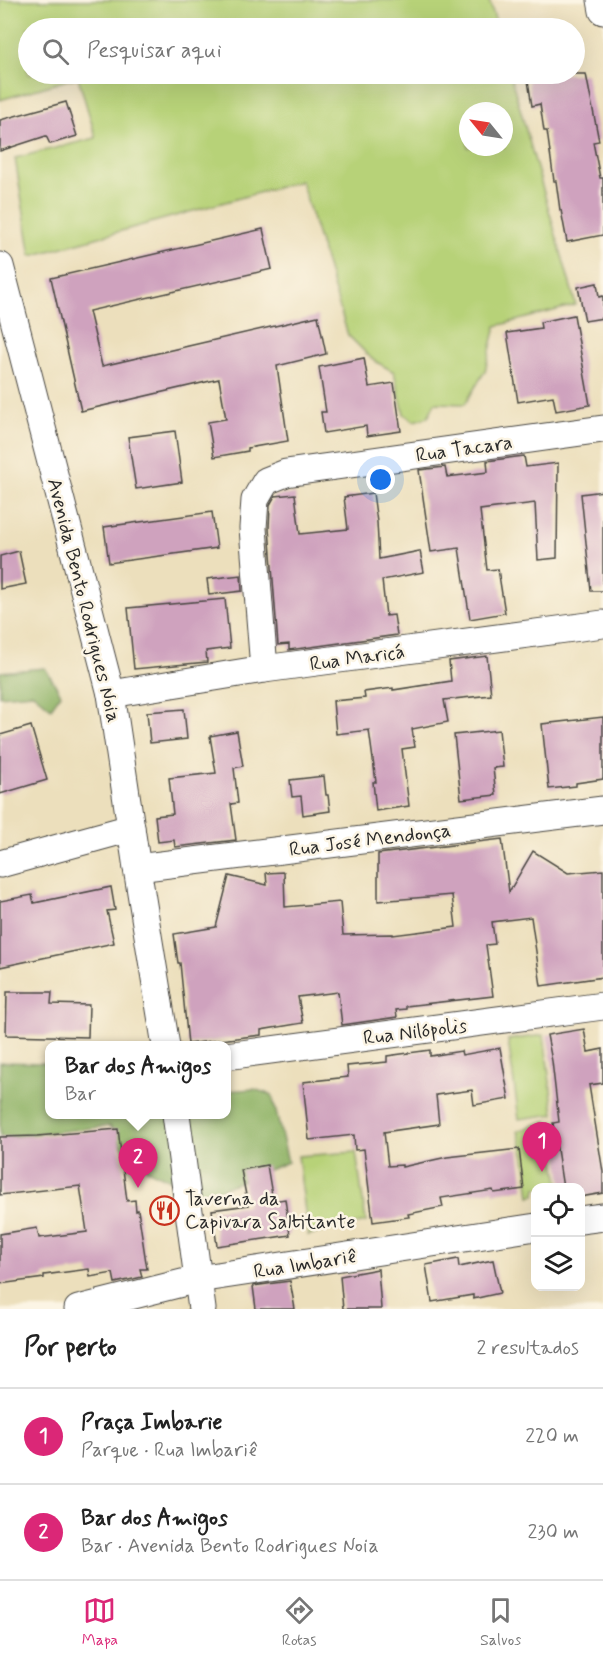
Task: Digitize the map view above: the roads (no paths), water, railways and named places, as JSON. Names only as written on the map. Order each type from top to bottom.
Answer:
[{"type":"street","points":[[601,0],[603,11]]},
{"type":"street","name":"Avenida Bento Rodrigues Noia","points":[[0,266],[111,694],[165,1041]]},
{"type":"street","name":"Rua Tacara","points":[[264,669],[253,528],[255,500],[266,481],[286,473],[603,429]]},
{"type":"street","name":"Rua Maricá","points":[[111,694],[264,669],[603,624]]},
{"type":"street","name":"Rua José Mendonça","points":[[137,868],[603,810]]},
{"type":"street","points":[[0,864],[131,828]]},
{"type":"street","name":"Rua Nilópolis","points":[[231,1055],[603,1006]]},
{"type":"street","points":[[177,1119],[203,1308]]},
{"type":"street","points":[[585,1219],[603,1217]]},
{"type":"street","name":"Rua Imbariê","points":[[78,1309],[198,1279],[531,1228]]},
{"type":"place","name":"Praça Imbarie","points":[[542,1172]]},
{"type":"place","name":"Bar dos Amigos","points":[[138,1188]]},
{"type":"place","name":"Taverna da Capivara Saltitante","points":[[164,1210]]}]
